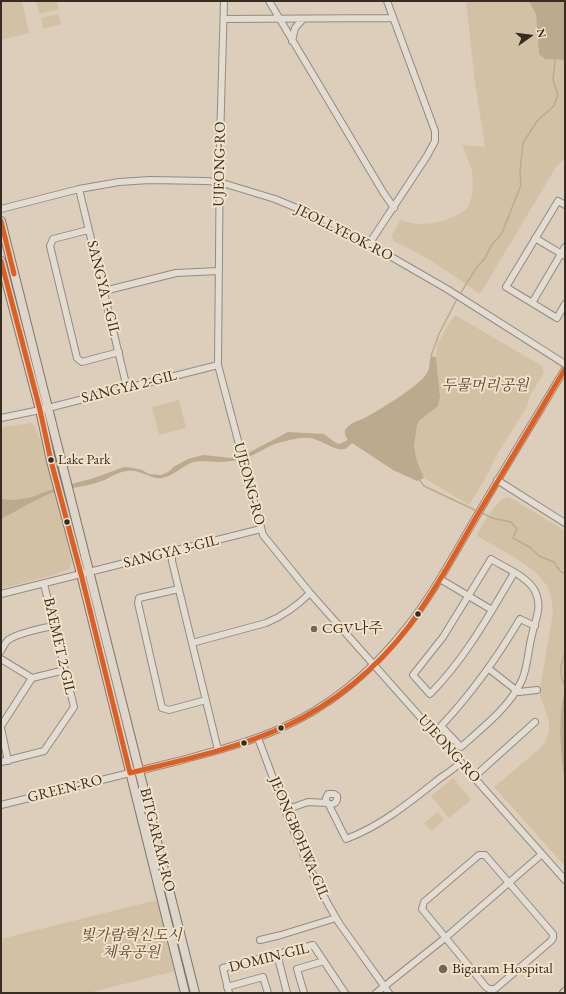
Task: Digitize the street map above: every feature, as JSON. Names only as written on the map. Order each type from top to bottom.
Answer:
[{"type":"main road","name":"BITGARAM-RO","points":[[1,221],[44,409],[55,475],[64,510],[85,573],[140,771],[195,993]]},
{"type":"main road","name":"BITGARAM-RO","points":[[1,260],[73,507],[85,573],[130,773],[185,993]]},
{"type":"street","name":"UJEONG-RO","points":[[224,1],[219,182],[218,365],[263,535],[310,593],[373,665],[565,880]]},
{"type":"street","points":[[269,1],[278,19],[394,208]]},
{"type":"street","points":[[369,244],[394,208],[435,141],[435,131],[387,1]]},
{"type":"street","points":[[224,19],[393,18]]},
{"type":"street","points":[[292,41],[295,28],[302,19]]},
{"type":"street","name":"JEOLLYEOK-RO","points":[[1,209],[79,189],[134,180],[219,182],[275,199],[328,221],[474,306],[565,364]]},
{"type":"street","name":"SANGYA 1-GIL","points":[[79,189],[127,388]]},
{"type":"street","points":[[565,205],[558,201],[506,287],[557,318],[565,304]]},
{"type":"street","points":[[88,230],[53,240],[50,246],[77,358],[82,362],[119,352]]},
{"type":"street","points":[[535,238],[563,255]]},
{"type":"street","points":[[532,303],[563,255],[565,247]]},
{"type":"street","points":[[104,291],[176,272],[218,271]]},
{"type":"street","name":"SANGYA 2-GIL","points":[[1,418],[44,409],[218,365]]},
{"type":"street","name":"GREEN-RO","points":[[1,805],[140,771],[258,738],[301,718],[351,686],[387,651],[407,627],[440,579],[565,369]]},
{"type":"street","points":[[498,480],[565,523]]},
{"type":"street","name":"SANGYA 3-GIL","points":[[1,594],[261,529]]},
{"type":"street","points":[[172,552],[172,561],[218,750]]},
{"type":"street","points":[[514,573],[461,659],[430,694],[413,675],[443,637],[491,559],[514,573],[528,582],[537,597],[539,608],[535,626],[532,634],[524,674],[516,690],[501,710],[461,747],[441,726],[467,698],[489,669],[520,619],[535,626]]},
{"type":"street","points":[[440,579],[492,610]]},
{"type":"street","name":"BAEMET 2-GIL","points":[[1,762],[44,751],[74,707],[44,584]]},
{"type":"street","points":[[179,589],[139,598],[138,603],[162,708],[169,710],[206,700]]},
{"type":"street","points":[[192,643],[276,619],[290,610],[310,593]]},
{"type":"street","points":[[1,651],[11,638],[46,627],[55,626]]},
{"type":"street","points":[[1,659],[32,678]]},
{"type":"street","points":[[489,669],[519,692],[537,690]]},
{"type":"street","points":[[8,761],[1,727],[32,678],[66,670]]},
{"type":"street","points":[[474,777],[535,722]]},
{"type":"street","name":"JEONGBOHWA-GIL","points":[[258,738],[307,863],[336,918],[389,993]]},
{"type":"street","points":[[285,810],[308,802],[328,804],[346,839],[378,824],[409,804],[461,762]]},
{"type":"street","points":[[376,993],[445,938],[542,854]]},
{"type":"street","points":[[479,855],[485,855],[551,931],[553,938],[492,990],[486,987],[445,938],[423,912],[422,907],[424,902],[479,855]]},
{"type":"street","points":[[260,940],[336,918]]},
{"type":"street","name":"DOMIN-GIL","points":[[268,993],[263,977],[228,990],[222,968],[313,945],[345,993]]},
{"type":"street","points":[[277,954],[287,993]]},
{"type":"street","name":"DOMIN-GIL","points":[[304,993],[297,969],[324,961]]},
{"type":"green space","points":[[1,1],[22,1],[29,33],[1,40]]},
{"type":"green space","points":[[36,1],[57,1],[59,9],[39,14]]},
{"type":"green space","points":[[466,1],[565,1],[565,159],[556,167],[480,294],[416,252],[394,242],[392,235],[400,220],[414,224],[424,224],[444,220],[462,212],[467,208],[471,200],[473,185],[472,171],[462,145],[485,147],[475,83]]},
{"type":"green space","points":[[58,14],[61,24],[43,29],[41,18]]},
{"type":"green space","name":"두물머리공원","points":[[455,315],[542,366],[544,373],[529,397],[528,405],[498,453],[485,479],[469,505],[424,478],[417,461],[414,445],[417,426],[420,420],[438,405],[440,396],[436,357],[437,345]]},
{"type":"green space","points":[[179,400],[186,428],[159,435],[152,407]]},
{"type":"green space","points":[[31,423],[35,426],[41,442],[72,561],[69,569],[53,575],[1,589],[1,427]]},
{"type":"green space","points":[[507,497],[565,531],[565,866],[494,787],[537,751],[546,741],[549,730],[549,721],[540,695],[553,612],[549,590],[545,583],[532,569],[477,536],[494,508]]},
{"type":"green space","points":[[453,778],[471,800],[449,818],[431,796]]},
{"type":"green space","points":[[438,812],[444,820],[431,831],[424,823]]},
{"type":"green space","name":"빛가람혁신도시 체육공원","points":[[157,900],[171,948],[175,971],[88,993],[1,993],[1,939]]},
{"type":"shaded area","points":[[529,1],[565,1],[565,60],[545,59],[539,54],[536,14]]},
{"type":"shaded area","points":[[431,356],[436,357],[440,396],[438,406],[420,420],[417,426],[414,446],[417,461],[424,478],[417,481],[393,470],[352,443],[346,449],[337,449],[314,439],[301,438],[280,442],[239,460],[224,462],[201,461],[191,463],[162,478],[132,471],[123,472],[99,482],[52,493],[1,519],[1,499],[14,500],[32,497],[124,467],[142,470],[149,474],[161,475],[188,459],[199,456],[204,455],[231,458],[250,452],[288,432],[324,434],[339,444],[348,440],[345,435],[345,430],[351,424],[382,408],[418,383],[428,371]]},
{"type":"shaded area","points":[[565,691],[565,784],[560,725]]},
{"type":"waterway","points":[[460,294],[477,267],[485,258],[491,246],[502,233],[521,185],[520,172],[523,143],[537,121],[554,106],[558,95],[553,80],[555,60]]},
{"type":"waterway","points":[[431,356],[439,334],[458,297]]},
{"type":"waterway","points":[[419,479],[424,486],[477,511]]},
{"type":"waterway","points":[[480,512],[492,518],[511,522],[517,529],[513,538],[531,548],[539,556],[554,562],[560,571],[565,574]]},
{"type":"waterway","points":[[565,653],[561,670],[565,686]]},
{"type":"transit line","points":[[1,221],[14,274]]},
{"type":"transit line","points":[[1,261],[40,410],[51,461],[81,574],[130,773],[229,748],[267,734],[304,717],[338,696],[354,684],[383,656],[409,626],[428,599],[565,369]]},
{"type":"place","name":"Lake Park","points":[[51,460]]},
{"type":"place","name":"CGV나주","points":[[314,629]]},
{"type":"place","name":"Bigaram Hospital","points":[[443,969]]}]
